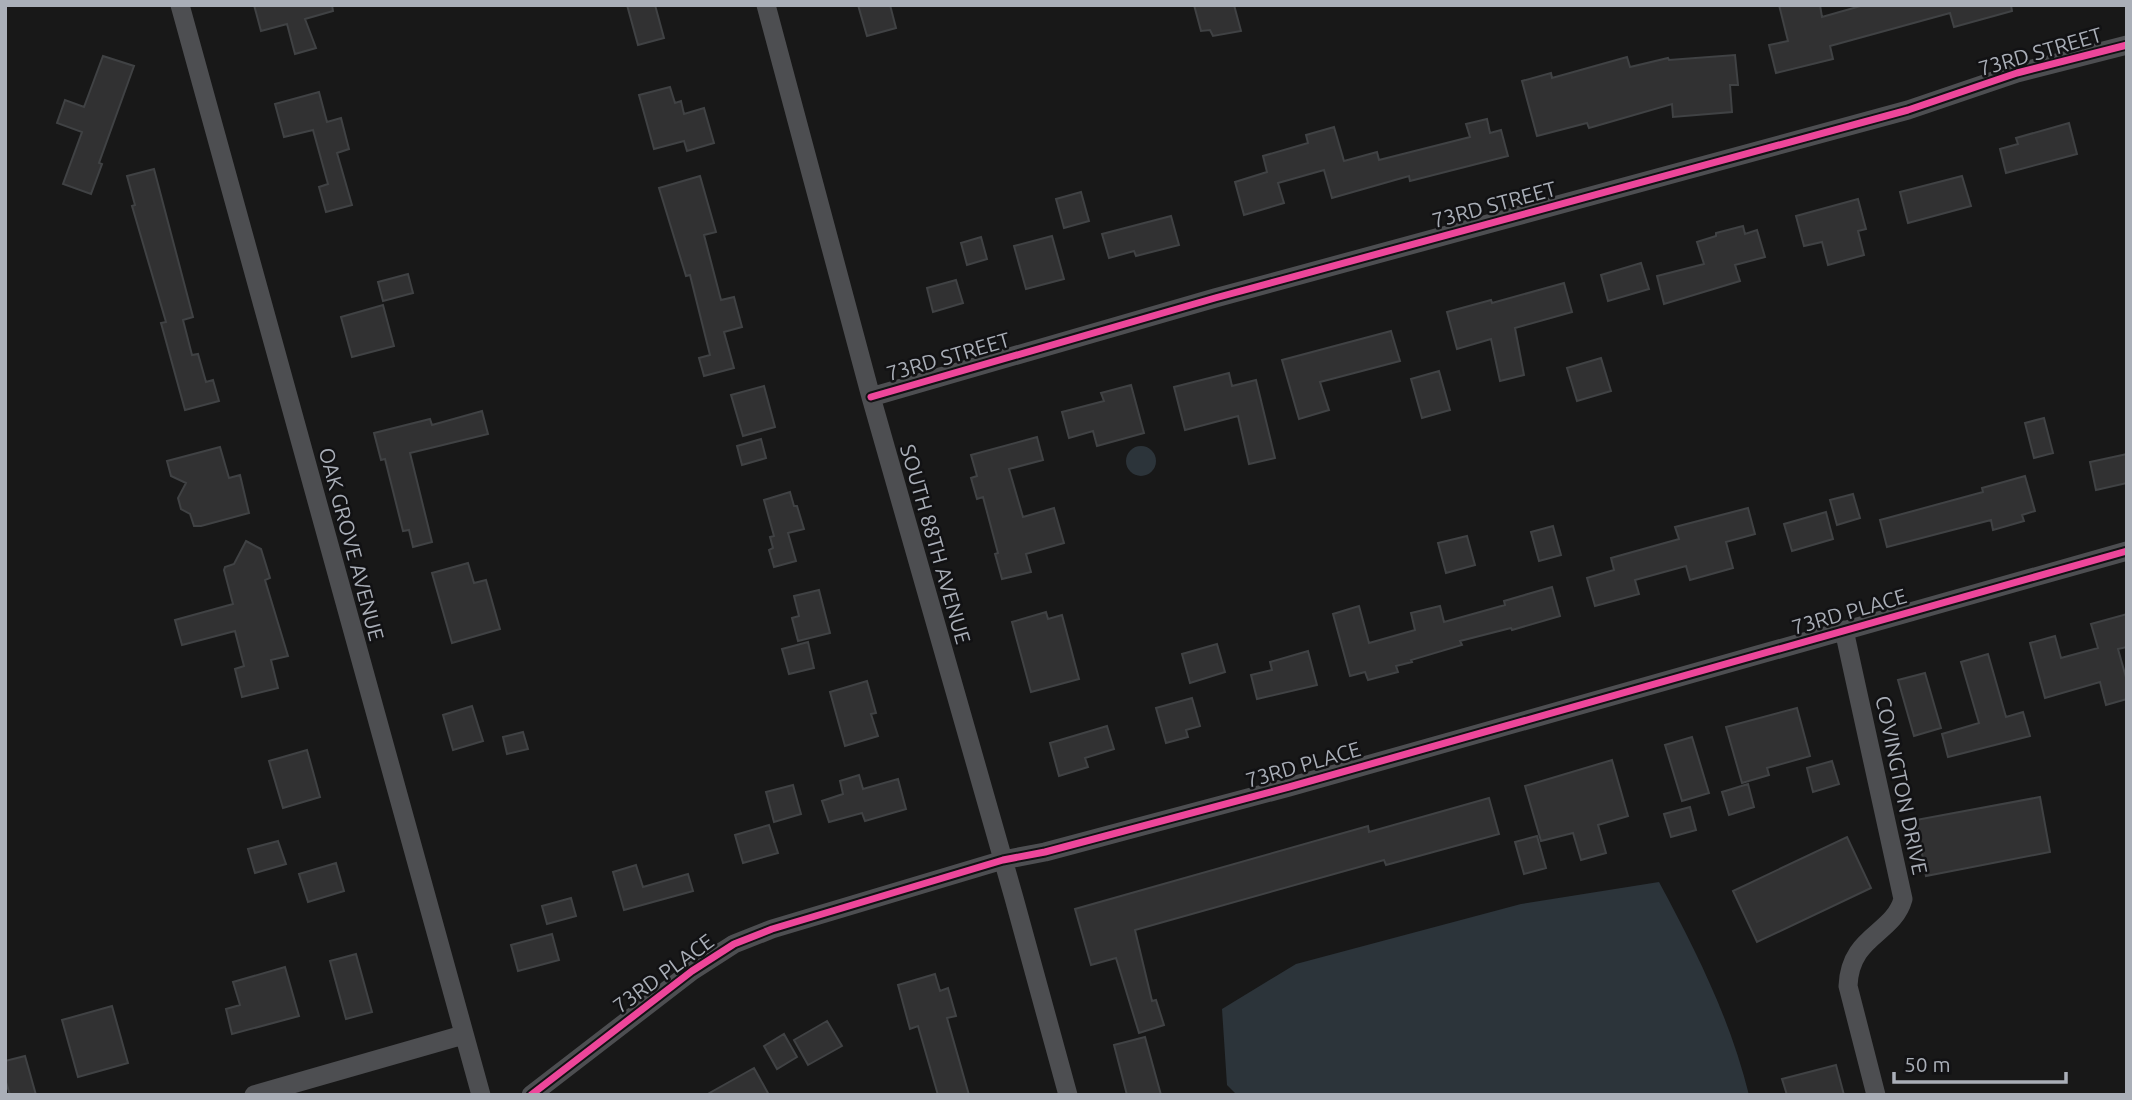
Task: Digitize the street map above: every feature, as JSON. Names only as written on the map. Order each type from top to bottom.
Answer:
[{"type":"street","name":"OAK GROVE AVENUE","points":[[180,5],[481,1095]]},
{"type":"street","name":"SOUTH 88TH AVENUE","points":[[766,5],[871,397],[1068,1095]]},
{"type":"street","name":"73RD STREET","points":[[871,397],[1215,298],[1908,110],[2017,73],[2127,45]]},
{"type":"street","name":"73RD PLACE","points":[[531,1095],[692,971],[734,944],[772,929],[1003,860],[1045,852],[1240,800],[2127,551]]},
{"type":"street","name":"COVINGTON DRIVE","points":[[1844,631],[1903,899],[1898,911],[1858,950],[1848,977],[1848,986],[1877,1095]]},
{"type":"street","points":[[254,1095],[463,1035]]},
{"type":"shaded area","points":[[1141,446],[1152,450],[1156,461],[1152,472],[1141,476],[1130,472],[1126,461],[1130,450]]},
{"type":"shaded area","points":[[1659,882],[1722,1012],[1749,1095],[1237,1095],[1227,1085],[1222,1009],[1296,964],[1521,904]]},
{"type":"building","points":[[254,5],[332,5],[333,11],[305,19],[316,48],[295,54],[287,24],[261,31]]},
{"type":"building","points":[[627,5],[655,5],[664,38],[638,45]]},
{"type":"building","points":[[858,5],[890,5],[896,28],[867,36]]},
{"type":"building","points":[[1194,5],[1234,5],[1241,31],[1213,36],[1210,30],[1201,31]]},
{"type":"building","points":[[1779,5],[1820,5],[1822,17],[1864,5],[2011,5],[2012,11],[1954,27],[1950,13],[1830,46],[1833,59],[1776,73],[1769,45],[1788,41]]},
{"type":"building","points":[[1735,55],[1738,85],[1730,85],[1732,112],[1673,117],[1672,104],[1589,128],[1587,123],[1537,136],[1522,81],[1551,73],[1552,78],[1627,57],[1630,67],[1668,58]]},
{"type":"building","points":[[103,56],[134,66],[99,163],[102,164],[91,194],[63,184],[82,132],[57,123],[65,100],[84,107]]},
{"type":"building","points":[[670,87],[675,103],[681,101],[684,114],[704,108],[714,143],[687,151],[684,141],[654,149],[639,95]]},
{"type":"building","points":[[319,92],[327,122],[341,118],[349,149],[337,153],[352,205],[326,212],[319,187],[328,184],[313,130],[284,137],[275,104]]},
{"type":"building","points":[[1487,119],[1490,133],[1501,130],[1508,156],[1410,181],[1409,176],[1332,198],[1324,170],[1278,183],[1284,203],[1244,215],[1235,182],[1267,172],[1263,156],[1308,143],[1306,135],[1334,127],[1344,161],[1377,152],[1379,160],[1470,137],[1466,124]]},
{"type":"building","points":[[2069,123],[2077,154],[2006,173],[2000,149],[2018,144],[2016,138]]},
{"type":"building","points":[[154,169],[193,317],[183,320],[192,355],[198,354],[206,382],[213,380],[219,401],[185,410],[161,323],[166,322],[132,206],[135,205],[127,176]]},
{"type":"building","points":[[700,176],[716,232],[704,235],[721,300],[734,297],[742,327],[724,332],[734,368],[704,376],[699,358],[710,355],[690,275],[686,276],[659,188]]},
{"type":"building","points":[[1962,176],[1971,206],[1908,223],[1900,192]]},
{"type":"building","points":[[1081,192],[1089,221],[1064,228],[1056,199]]},
{"type":"building","points":[[1858,199],[1866,229],[1858,231],[1864,255],[1828,265],[1822,242],[1804,246],[1796,216]]},
{"type":"building","points":[[1171,216],[1179,245],[1136,256],[1134,251],[1109,258],[1102,234]]},
{"type":"building","points":[[1743,226],[1745,234],[1757,230],[1765,257],[1735,265],[1740,281],[1664,304],[1657,276],[1704,264],[1697,242],[1716,236],[1716,233]]},
{"type":"building","points":[[1052,236],[1064,279],[1026,289],[1014,246]]},
{"type":"building","points":[[981,237],[987,259],[967,265],[961,243]]},
{"type":"building","points":[[1641,263],[1649,289],[1608,301],[1601,275]]},
{"type":"building","points":[[408,274],[413,293],[383,301],[378,282]]},
{"type":"building","points":[[956,280],[963,303],[933,312],[927,288]]},
{"type":"building","points":[[1564,283],[1572,312],[1515,328],[1524,375],[1500,381],[1491,339],[1457,349],[1447,312]]},
{"type":"building","points":[[383,305],[394,346],[352,357],[341,317]]},
{"type":"building","points":[[1391,331],[1400,361],[1320,382],[1329,410],[1299,419],[1282,360]]},
{"type":"building","points":[[1601,358],[1611,391],[1577,401],[1567,368]]},
{"type":"building","points":[[1439,371],[1450,410],[1422,418],[1411,379]]},
{"type":"building","points":[[1229,373],[1232,386],[1256,380],[1275,458],[1249,464],[1238,416],[1185,430],[1174,387]]},
{"type":"building","points":[[1131,385],[1144,433],[1097,446],[1093,431],[1069,438],[1062,412],[1104,401],[1101,393]]},
{"type":"building","points":[[764,386],[775,427],[743,436],[731,395]]},
{"type":"building","points":[[482,411],[488,434],[410,453],[432,542],[413,547],[409,530],[403,531],[385,459],[381,460],[374,433],[430,419],[432,425]]},
{"type":"building","points":[[2044,418],[2053,453],[2034,458],[2025,423]]},
{"type":"building","points":[[1037,437],[1043,460],[1009,469],[1023,517],[1054,508],[1064,543],[1026,554],[1031,572],[1002,579],[983,497],[977,499],[971,478],[977,476],[971,455]]},
{"type":"building","points":[[761,439],[766,458],[742,465],[737,446]]},
{"type":"building","points":[[220,447],[229,478],[240,475],[249,513],[194,526],[190,514],[181,509],[178,498],[186,483],[171,476],[167,461]]},
{"type":"building","points":[[2127,454],[2127,483],[2096,490],[2090,462]]},
{"type":"building","points":[[2025,476],[2035,511],[2022,515],[2024,521],[1993,530],[1991,520],[1887,547],[1880,520],[1983,492],[1982,488]]},
{"type":"building","points":[[790,492],[804,529],[788,533],[796,561],[774,567],[769,550],[773,548],[770,537],[774,536],[764,500]]},
{"type":"building","points":[[1853,494],[1860,518],[1837,525],[1830,500]]},
{"type":"building","points":[[1748,508],[1755,534],[1726,542],[1733,568],[1690,580],[1686,566],[1635,580],[1639,594],[1595,606],[1587,578],[1614,570],[1611,558],[1679,539],[1675,527]]},
{"type":"building","points":[[1826,512],[1833,539],[1792,551],[1784,524]]},
{"type":"building","points":[[1553,526],[1561,555],[1539,561],[1531,532]]},
{"type":"building","points":[[1467,536],[1475,565],[1446,573],[1438,543]]},
{"type":"building","points":[[246,541],[261,549],[270,578],[265,580],[288,656],[271,660],[278,688],[242,697],[235,669],[244,666],[235,631],[182,645],[175,620],[233,604],[224,570],[234,564]]},
{"type":"building","points":[[468,563],[474,583],[486,580],[500,629],[452,643],[432,573]]},
{"type":"building","points":[[1552,587],[1560,616],[1460,641],[1462,645],[1396,666],[1398,672],[1368,680],[1365,672],[1350,676],[1333,614],[1359,606],[1369,643],[1415,630],[1411,613],[1440,606],[1444,622],[1505,605],[1504,601]]},
{"type":"building","points":[[819,590],[830,633],[798,641],[792,618],[799,616],[794,596]]},
{"type":"building","points":[[1046,612],[1048,619],[1062,615],[1079,679],[1031,692],[1012,622]]},
{"type":"building","points":[[2127,614],[2127,647],[2118,649],[2127,681],[2127,699],[2106,705],[2100,682],[2045,698],[2030,643],[2055,636],[2061,658],[2098,648],[2091,624]]},
{"type":"building","points":[[808,642],[814,668],[789,674],[782,649]]},
{"type":"building","points":[[1217,644],[1225,672],[1190,683],[1182,654]]},
{"type":"building","points":[[1308,651],[1317,685],[1257,699],[1251,675],[1272,670],[1270,662]]},
{"type":"building","points":[[1988,654],[2006,717],[2023,712],[2030,736],[1948,757],[1942,734],[1979,723],[1961,662]]},
{"type":"building","points":[[1925,673],[1941,728],[1914,736],[1898,680]]},
{"type":"building","points":[[867,681],[876,713],[871,714],[878,736],[845,746],[830,692]]},
{"type":"building","points":[[1192,698],[1200,726],[1186,730],[1188,737],[1166,743],[1156,708]]},
{"type":"building","points":[[472,706],[483,741],[453,750],[443,715]]},
{"type":"building","points":[[1797,708],[1810,756],[1767,768],[1769,775],[1742,783],[1726,727]]},
{"type":"building","points":[[1107,726],[1114,749],[1085,758],[1088,767],[1059,776],[1050,743]]},
{"type":"building","points":[[523,732],[528,749],[507,754],[503,737]]},
{"type":"building","points":[[1692,737],[1709,793],[1682,801],[1665,745]]},
{"type":"building","points":[[307,750],[320,797],[283,808],[269,761]]},
{"type":"building","points":[[1612,760],[1628,816],[1598,825],[1606,853],[1581,860],[1573,833],[1541,841],[1525,786]]},
{"type":"building","points":[[1832,761],[1839,784],[1813,792],[1807,768]]},
{"type":"building","points":[[859,775],[863,789],[898,779],[906,809],[865,821],[862,813],[829,822],[822,801],[843,794],[840,781]]},
{"type":"building","points":[[1748,784],[1754,807],[1729,815],[1722,792]]},
{"type":"building","points":[[793,785],[801,814],[774,822],[766,792]]},
{"type":"building","points":[[2040,797],[2050,852],[1926,876],[1916,820]]},
{"type":"building","points":[[1489,798],[1499,834],[1386,865],[1384,860],[1135,930],[1152,1001],[1156,1000],[1164,1025],[1139,1033],[1116,958],[1091,965],[1075,909],[1368,826],[1369,832]]},
{"type":"building","points":[[1690,807],[1696,830],[1671,837],[1664,814]]},
{"type":"building","points":[[769,825],[778,853],[743,863],[735,835]]},
{"type":"building","points":[[1537,836],[1546,868],[1524,874],[1515,842]]},
{"type":"building","points":[[1847,837],[1871,888],[1757,942],[1733,891]]},
{"type":"building","points":[[278,841],[286,864],[255,873],[248,849]]},
{"type":"building","points":[[336,863],[344,891],[308,902],[299,874]]},
{"type":"building","points":[[636,865],[643,887],[688,874],[693,891],[624,910],[613,872]]},
{"type":"building","points":[[571,898],[576,916],[547,924],[542,906]]},
{"type":"building","points":[[552,934],[559,960],[518,971],[511,945]]},
{"type":"building","points":[[356,954],[372,1012],[346,1019],[330,961]]},
{"type":"building","points":[[285,967],[299,1016],[232,1034],[226,1009],[240,1005],[233,982]]},
{"type":"building","points":[[935,974],[940,991],[948,988],[956,1016],[947,1018],[969,1095],[938,1095],[918,1026],[910,1029],[898,985]]},
{"type":"building","points":[[112,1006],[128,1063],[78,1077],[62,1020]]},
{"type":"building","points":[[827,1021],[842,1046],[808,1065],[794,1040]]},
{"type":"building","points":[[784,1034],[797,1057],[777,1069],[764,1046]]},
{"type":"building","points":[[1145,1037],[1161,1095],[1127,1095],[1114,1045]]},
{"type":"building","points":[[25,1056],[36,1095],[10,1095],[5,1079],[5,1061]]},
{"type":"building","points":[[1836,1065],[1844,1095],[1787,1095],[1782,1079]]},
{"type":"building","points":[[754,1068],[769,1095],[706,1095]]},
{"type":"cycle path","points":[[871,397],[1215,298],[1908,110],[2017,73],[2127,45]]},
{"type":"cycle path","points":[[531,1095],[692,971],[734,944],[772,929],[1003,860],[1045,852],[1289,787],[2127,551]]}]
